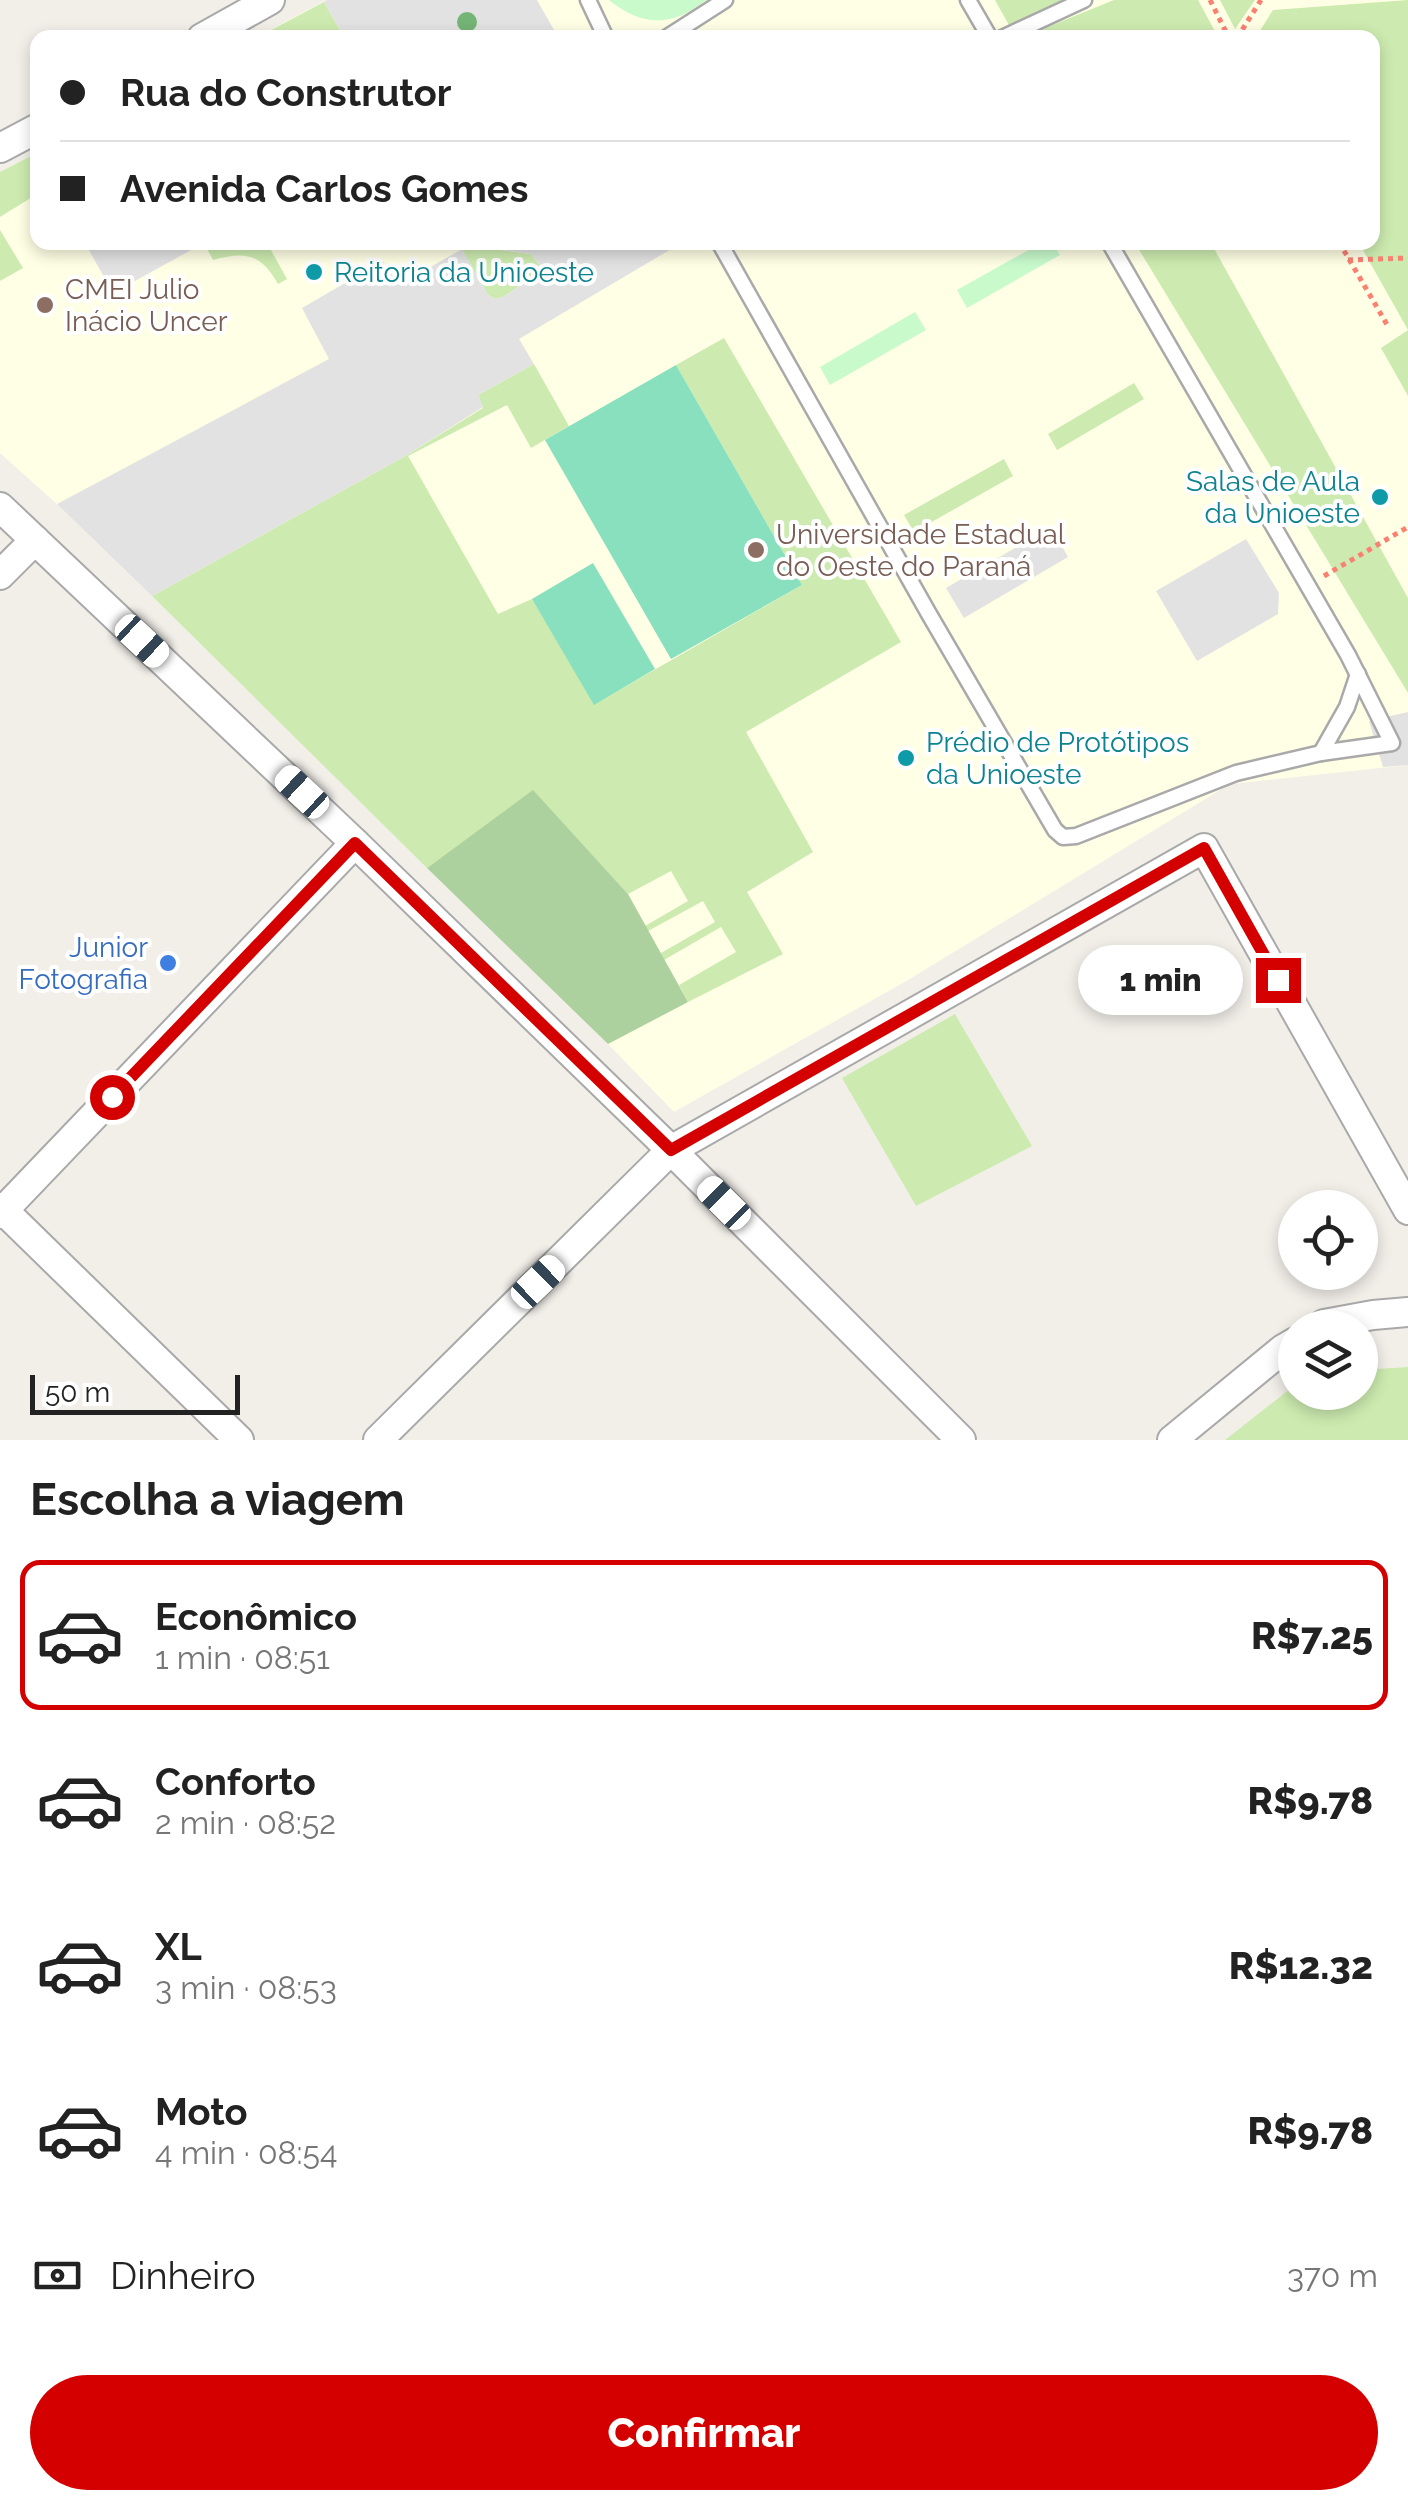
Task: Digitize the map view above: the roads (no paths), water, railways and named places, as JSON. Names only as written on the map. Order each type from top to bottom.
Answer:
[{"type":"street","points":[[216,30],[270,0]]},
{"type":"street","points":[[0,148],[30,132]]},
{"type":"street","points":[[0,507],[355,843],[671,1150],[960,1440]]},
{"type":"street","points":[[0,575],[35,540]]},
{"type":"street","points":[[239,1440],[1,1210],[355,843]]},
{"type":"street","points":[[378,1440],[671,1150],[1204,848],[1408,1210]]},
{"type":"street","points":[[1378,1314],[1408,1312]]},
{"type":"street","points":[[1172,1440],[1278,1353]]},
{"type":"lane","points":[[588,0],[602,30]]},
{"type":"lane","points":[[678,30],[725,0]]},
{"type":"lane","points":[[968,0],[985,30]]},
{"type":"lane","points":[[1019,30],[1084,0]]},
{"type":"lane","points":[[724,250],[929,614],[1055,830],[1064,836],[1076,836],[1236,773],[1322,752],[1392,743],[1308,585],[1114,250]]},
{"type":"lane","points":[[1322,752],[1358,674]]},
{"type":"place","name":"Reitoria da Unioeste","points":[[314,272]]},
{"type":"place","name":"CMEI Julio Inácio Uncer","points":[[45,305]]},
{"type":"place","name":"Salas de Aula da Unioeste","points":[[1380,497]]},
{"type":"place","name":"Universidade Estadual do Oeste do Paraná","points":[[756,550]]},
{"type":"place","name":"Prédio de Protótipos da Unioeste","points":[[906,758]]},
{"type":"place","name":"Junior Fotografia","points":[[168,963]]}]
